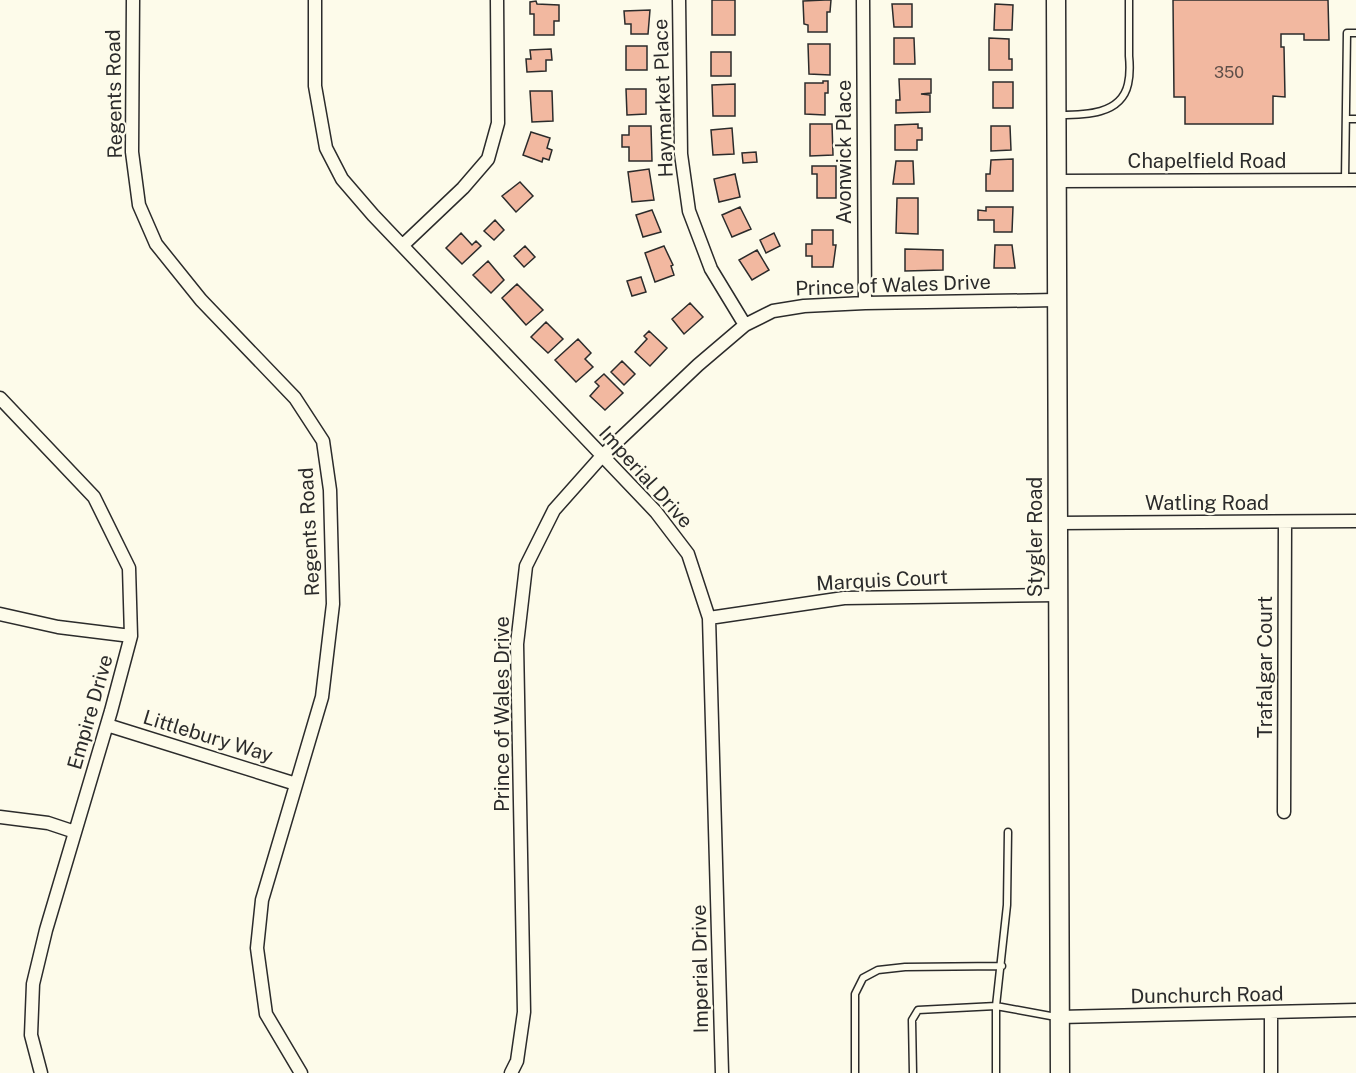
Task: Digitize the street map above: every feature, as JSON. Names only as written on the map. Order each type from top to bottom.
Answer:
[{"type":"main road","name":"Stygler Road","points":[[1056,0],[1060,1073]]},
{"type":"street","name":"Regents Road","points":[[133,0],[132,152],[139,206],[156,244],[201,300],[295,398],[323,441],[330,490],[333,604],[322,697],[262,900],[256,948],[266,1014],[301,1073]]},
{"type":"street","name":"Imperial Drive","points":[[315,0],[315,86],[326,148],[342,179],[373,215],[656,512],[688,554],[709,618],[722,1073]]},
{"type":"street","points":[[403,245],[463,188],[488,159],[498,123],[497,0]]},
{"type":"street","name":"Haymarket Place","points":[[680,0],[681,154],[689,211],[711,269],[745,325]]},
{"type":"street","name":"Avonwick Place","points":[[863,0],[865,303]]},
{"type":"street","name":"Chapelfield Road","points":[[1057,181],[1350,180]]},
{"type":"street","name":"Prince of Wales Drive","points":[[511,1073],[517,1060],[524,1012],[517,644],[526,566],[554,510],[602,456],[698,365],[745,325],[773,311],[804,306],[865,303],[1056,300]]},
{"type":"street","name":"Empire Drive","points":[[0,398],[93,497],[129,568],[131,636],[46,930],[33,984],[31,1035],[41,1073]]},
{"type":"street","name":"Watling Road","points":[[1057,523],[1356,521]]},
{"type":"street","name":"Trafalgar Court","points":[[1284,812],[1285,522]]},
{"type":"street","name":"Marquis Court","points":[[709,618],[844,598],[1057,595]]},
{"type":"street","points":[[0,614],[58,627],[131,636]]},
{"type":"street","name":"Littlebury Way","points":[[107,725],[296,784]]},
{"type":"street","points":[[0,817],[48,823],[75,832]]},
{"type":"street","name":"Dunchurch Road","points":[[1060,1017],[1356,1011]]},
{"type":"street","points":[[1271,1013],[1271,1073]]},
{"type":"lane","points":[[1057,115],[1084,115],[1105,110],[1115,105],[1123,96],[1130,74],[1129,0]]},
{"type":"lane","points":[[1350,180],[1346,119],[1347,33],[1356,33]]},
{"type":"lane","points":[[1346,119],[1356,119]]},
{"type":"lane","points":[[996,1073],[996,1006],[1007,905],[1008,832]]},
{"type":"lane","points":[[855,1073],[855,994],[863,978],[878,970],[904,967],[1002,966]]},
{"type":"lane","points":[[913,1073],[912,1020],[918,1010],[996,1006],[1060,1017]]},
{"type":"building","points":[[712,0],[735,0],[735,35],[712,35]]},
{"type":"building","points":[[831,0],[830,12],[827,12],[827,32],[808,32],[808,25],[804,24],[803,1]]},
{"type":"building","points":[[1173,0],[1328,0],[1329,40],[1304,40],[1304,34],[1281,34],[1281,47],[1284,47],[1285,97],[1273,96],[1273,124],[1185,124],[1185,97],[1174,97]]},
{"type":"building","points":[[536,1],[537,4],[559,5],[559,21],[554,21],[554,35],[534,35],[534,14],[530,14],[530,2]]},
{"type":"building","points":[[892,4],[912,4],[912,27],[894,27]]},
{"type":"building","points":[[995,4],[1013,5],[1012,30],[994,30]]},
{"type":"building","points":[[650,10],[648,34],[631,34],[631,24],[625,24],[624,11]]},
{"type":"building","points":[[894,38],[914,38],[915,64],[894,64]]},
{"type":"building","points":[[989,38],[1009,39],[1009,59],[1012,59],[1012,70],[989,70]]},
{"type":"building","points":[[808,44],[830,44],[830,75],[809,74]]},
{"type":"building","points":[[626,46],[647,46],[647,70],[626,70]]},
{"type":"building","points":[[551,49],[552,60],[546,60],[546,71],[527,72],[526,59],[531,59],[530,50]]},
{"type":"building","points":[[711,52],[731,52],[731,76],[711,76]]},
{"type":"building","points":[[899,79],[931,79],[931,93],[921,94],[930,95],[930,112],[896,113],[896,100],[900,100]]},
{"type":"building","points":[[823,81],[828,81],[828,93],[825,93],[825,115],[805,114],[805,83],[823,83]]},
{"type":"building","points":[[993,82],[1013,82],[1013,108],[993,108]]},
{"type":"building","points":[[735,84],[735,116],[713,116],[712,85]]},
{"type":"building","points":[[626,89],[646,89],[646,114],[627,115]]},
{"type":"building","points":[[530,91],[552,91],[553,121],[532,122]]},
{"type":"building","points":[[810,124],[832,124],[833,155],[810,156]]},
{"type":"building","points":[[918,124],[918,128],[922,128],[922,140],[917,140],[917,150],[895,150],[895,125]]},
{"type":"building","points":[[629,126],[651,126],[652,161],[629,161],[629,147],[622,147],[622,135],[629,135]]},
{"type":"building","points":[[991,126],[1010,126],[1011,150],[991,151]]},
{"type":"building","points":[[732,128],[734,154],[713,155],[711,130]]},
{"type":"building","points":[[531,132],[550,138],[547,148],[552,150],[549,160],[543,158],[542,162],[523,155]]},
{"type":"building","points":[[756,152],[757,162],[743,163],[742,153]]},
{"type":"building","points":[[1013,159],[1013,191],[986,191],[986,174],[990,174],[991,160]]},
{"type":"building","points":[[896,161],[913,161],[914,184],[893,184]]},
{"type":"building","points":[[812,166],[836,166],[836,198],[817,198],[817,174],[812,174]]},
{"type":"building","points":[[649,169],[654,200],[632,202],[628,172]]},
{"type":"building","points":[[735,174],[740,197],[719,202],[714,179]]},
{"type":"building","points":[[520,182],[533,196],[516,212],[502,196]]},
{"type":"building","points":[[897,198],[918,198],[918,234],[896,233]]},
{"type":"building","points":[[740,207],[751,229],[732,237],[722,215]]},
{"type":"building","points":[[986,207],[1013,207],[1012,232],[994,232],[994,220],[978,220],[978,210],[986,211]]},
{"type":"building","points":[[652,210],[661,232],[643,237],[636,215]]},
{"type":"building","points":[[495,220],[504,230],[494,240],[484,231]]},
{"type":"building","points":[[812,230],[833,230],[833,245],[836,245],[833,267],[812,267],[812,256],[806,256],[806,244],[812,244]]},
{"type":"building","points":[[461,233],[472,245],[476,241],[481,246],[462,264],[446,248]]},
{"type":"building","points":[[774,233],[780,246],[766,253],[760,240]]},
{"type":"building","points":[[995,245],[1012,245],[1015,268],[994,268]]},
{"type":"building","points":[[525,246],[535,257],[524,267],[514,256]]},
{"type":"building","points":[[664,246],[673,265],[671,266],[674,275],[655,282],[645,253]]},
{"type":"building","points":[[905,249],[943,250],[943,270],[905,271]]},
{"type":"building","points":[[757,250],[769,270],[752,280],[739,260]]},
{"type":"building","points":[[488,261],[504,280],[491,293],[473,275]]},
{"type":"building","points":[[641,277],[646,292],[632,296],[627,281]]},
{"type":"building","points":[[517,284],[543,310],[526,325],[502,298]]},
{"type":"building","points":[[690,303],[703,317],[684,334],[672,319]]},
{"type":"building","points":[[546,322],[563,339],[548,353],[531,337]]},
{"type":"building","points":[[649,331],[667,348],[650,366],[635,352],[647,339],[644,336]]},
{"type":"building","points":[[578,339],[591,353],[585,359],[593,367],[576,382],[555,360]]},
{"type":"building","points":[[622,361],[635,374],[624,385],[611,372]]},
{"type":"building","points":[[604,374],[623,393],[605,410],[590,396],[599,386],[595,382]]}]
